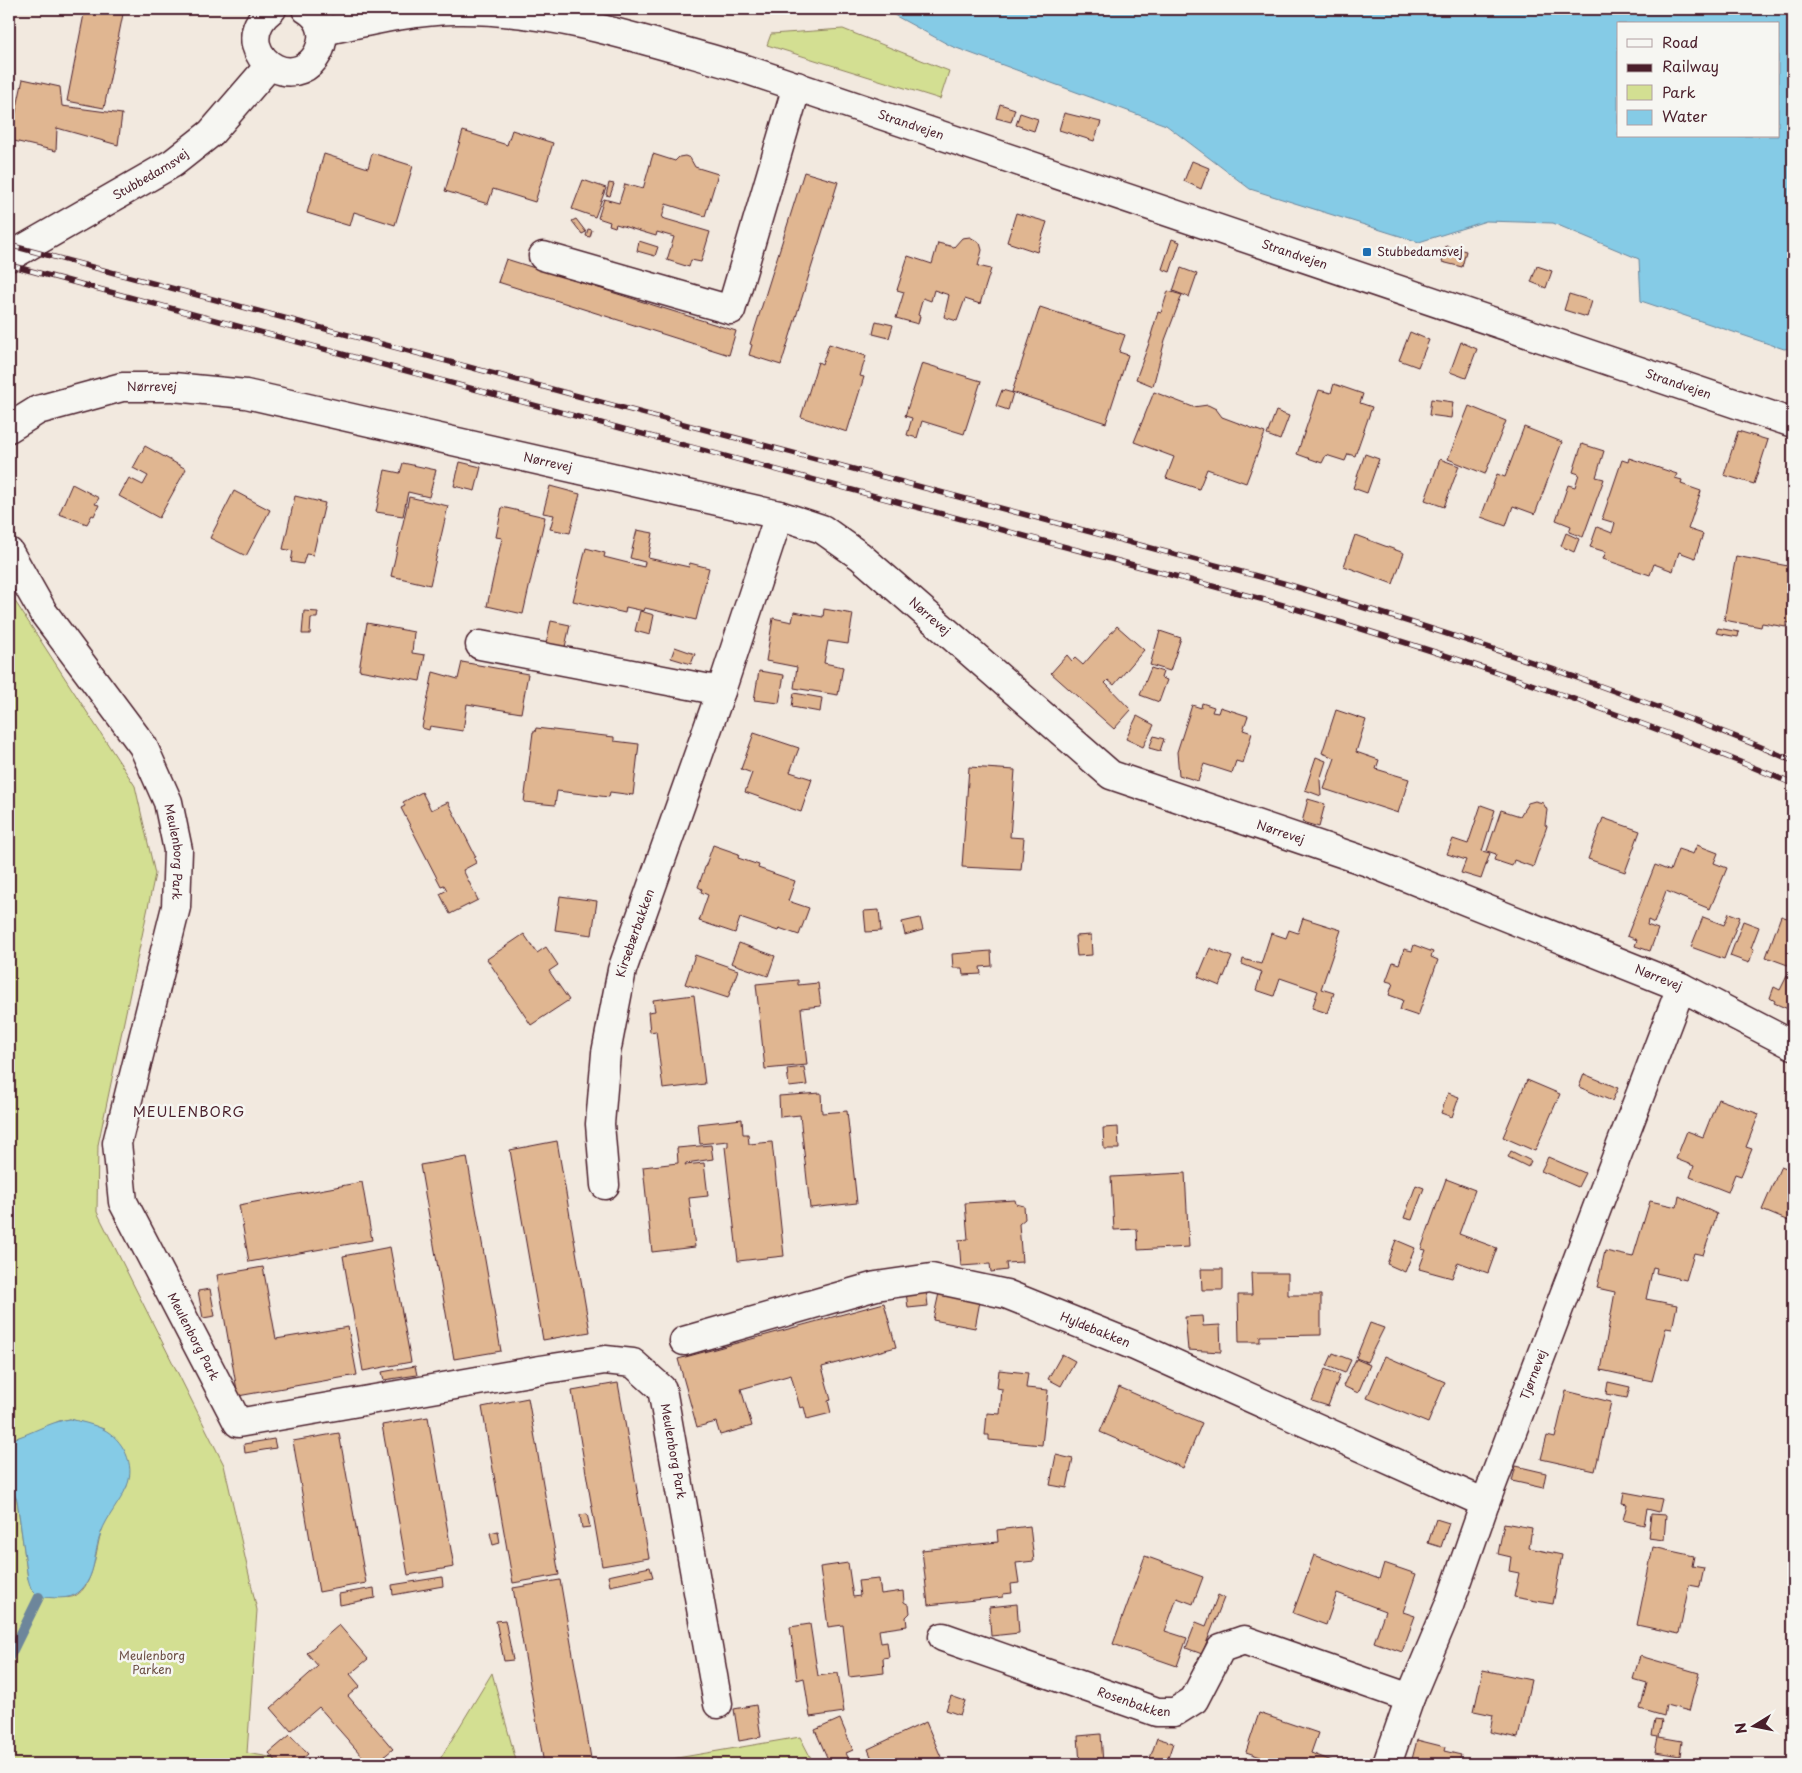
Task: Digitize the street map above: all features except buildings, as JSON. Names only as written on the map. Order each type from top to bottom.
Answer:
[{"type":"street","points":[[267,10],[258,24],[255,37],[260,56],[270,66],[280,71],[291,72],[303,69],[312,63],[319,54],[323,42],[323,31],[315,15],[306,9]]},
{"type":"street","name":"Strandvejen","points":[[323,31],[405,14],[453,10],[505,12],[563,20],[623,34],[739,67],[797,86],[1793,423]]},
{"type":"street","name":"Stubbedamsvej","points":[[9,258],[173,163],[211,133],[270,66]]},
{"type":"street","points":[[542,256],[731,310],[797,86]]},
{"type":"street","name":"Nørrevej","points":[[9,428],[38,410],[122,387],[173,387],[246,394],[778,515],[822,529],[860,556],[1111,775],[1371,863],[1681,986],[1793,1045]]},
{"type":"street","name":"Kirsebærbakken","points":[[605,1185],[600,1124],[606,1053],[622,970],[720,691],[778,515]]},
{"type":"street","name":"Meulenborg Park","points":[[9,552],[42,612],[143,746],[168,802],[178,850],[176,908],[117,1143],[123,1202],[238,1423],[605,1360],[633,1363],[662,1390],[718,1704]]},
{"type":"street","points":[[480,645],[720,691]]},
{"type":"street","name":"Tjørnevej","points":[[1387,1764],[1410,1698],[1450,1603],[1485,1503],[1681,986]]},
{"type":"street","name":"Hyldebakken","points":[[684,1341],[876,1286],[931,1278],[1006,1294],[1135,1346],[1485,1503]]},
{"type":"street","name":"Rosenbakken","points":[[942,1637],[1157,1712],[1175,1712],[1194,1700],[1221,1648],[1244,1640],[1410,1698]]},
{"type":"green space","points":[[843,29],[949,71],[940,99],[767,45],[771,34]]},
{"type":"green space","name":"Meulenborg Parken","points":[[9,592],[135,786],[155,874],[98,1145],[97,1212],[224,1465],[257,1610],[247,1753],[309,1764],[9,1764],[9,1484],[17,1500],[28,1579],[49,1592],[62,1597],[73,1597],[81,1591],[87,1582],[92,1571],[103,1526],[127,1486],[104,1429],[70,1419],[59,1421],[29,1435],[9,1440]]},
{"type":"green space","points":[[492,1673],[517,1764],[437,1764]]},
{"type":"green space","points":[[800,1737],[814,1764],[642,1764]]},
{"type":"water","points":[[883,9],[1793,9],[1793,348],[1784,349],[1641,301],[1639,259],[1553,223],[1486,221],[1419,242],[1250,189],[1166,125],[951,46]]},
{"type":"water","points":[[70,1419],[99,1427],[116,1439],[122,1446],[129,1461],[129,1478],[127,1486],[110,1515],[98,1541],[92,1572],[85,1586],[70,1597],[39,1597],[31,1589],[28,1579],[17,1500],[9,1484],[9,1440]]},
{"type":"waterway","points":[[9,1658],[39,1597]]},
{"type":"railway","points":[[9,245],[1283,583],[1567,674],[1727,733],[1793,761]]},
{"type":"railway","points":[[9,265],[1276,603],[1407,643],[1537,686],[1666,733],[1793,784]]},
{"type":"place","name":"Stubbedamsvej","points":[[1367,252]]},
{"type":"district","name":"MEULENBORG","points":[[189,1112]]}]
